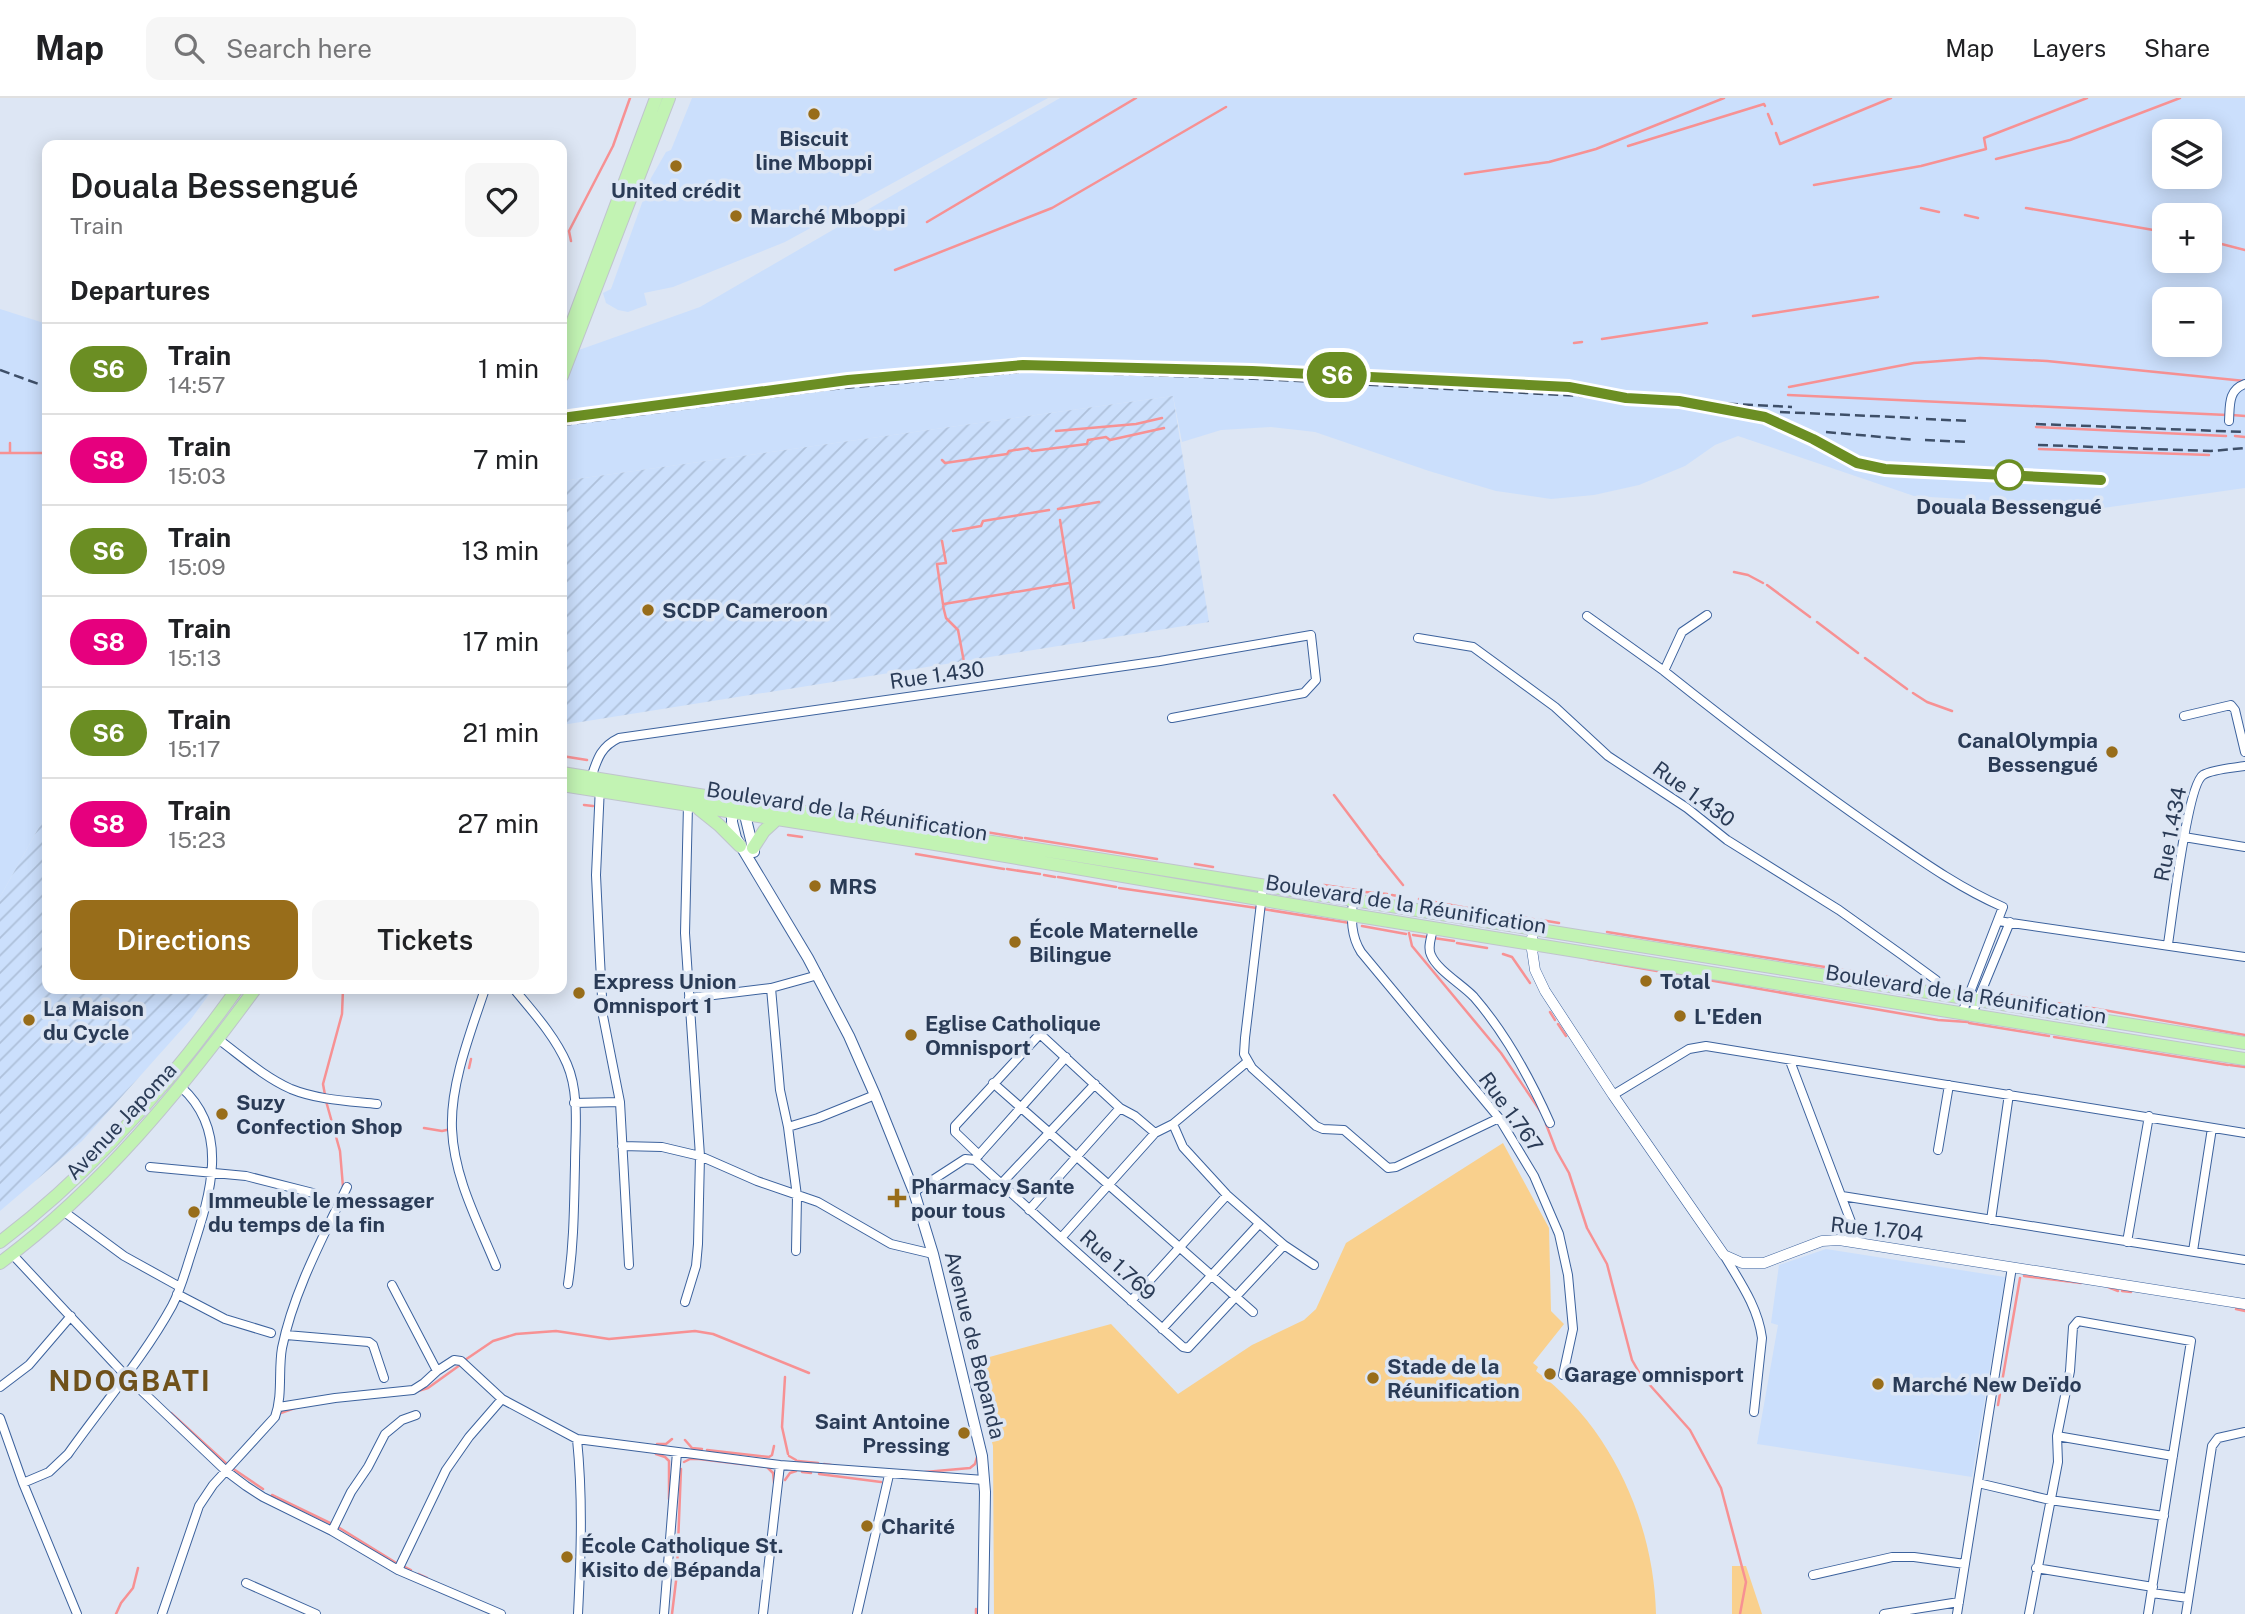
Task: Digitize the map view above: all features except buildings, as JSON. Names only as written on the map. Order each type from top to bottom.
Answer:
[{"type":"main road","points":[[567,336],[656,98]]},
{"type":"main road","points":[[567,362],[669,98]]},
{"type":"main road","points":[[567,775],[597,783],[738,807],[1534,928],[2245,1043]]},
{"type":"main road","name":"Boulevard de la Réunification","points":[[567,785],[597,783],[692,806],[738,807],[777,819],[1261,900],[2245,1059]]},
{"type":"main road","points":[[692,806],[747,847],[777,819]]},
{"type":"main road","name":"Avenue de Bepanda","points":[[738,807],[733,830],[747,847],[757,872],[818,975],[875,1095],[914,1192],[933,1254],[980,1446],[984,1480],[983,1614]]},
{"type":"main road","name":"Avenue Japoma","points":[[0,1242],[78,1175],[142,1110],[176,1071],[233,994]]},
{"type":"main road","name":"Avenue Japoma","points":[[0,1263],[63,1211],[107,1168],[181,1087],[251,994]]},
{"type":"street","points":[[2229,421],[2234,391],[2245,384]]},
{"type":"street","points":[[1664,671],[1682,632],[1707,615]]},
{"type":"street","points":[[1587,616],[1664,671],[1812,785],[1939,873],[2003,907],[1973,1000]]},
{"type":"street","name":"Rue 1.430","points":[[597,783],[600,752],[619,738],[1160,661],[1311,635],[1316,680],[1304,693],[1172,718]]},
{"type":"street","name":"Rue 1.430","points":[[1418,638],[1473,647],[1555,707],[1608,756],[1687,808],[1737,847],[1839,911],[1936,980],[1943,995]]},
{"type":"street","points":[[2184,716],[2231,705],[2235,710],[2245,752]]},
{"type":"street","name":"Rue 1.434","points":[[2168,944],[2184,837],[2200,777],[2245,766]]},
{"type":"street","points":[[597,783],[596,875],[603,1005],[620,1102],[629,1265]]},
{"type":"street","points":[[685,1302],[694,1273],[698,1244],[700,1156],[685,894],[692,806]]},
{"type":"street","points":[[2184,837],[2245,847]]},
{"type":"street","points":[[1263,886],[1245,1038],[1244,1054],[1247,1062],[1315,1126],[1344,1130],[1382,1166],[1388,1168],[1396,1167],[1499,1118]]},
{"type":"street","name":"Rue 1.767","points":[[1353,901],[1353,937],[1361,952],[1499,1118],[1534,1175],[1559,1234],[1568,1275],[1573,1329],[1563,1375]]},
{"type":"street","points":[[1998,921],[2245,957]]},
{"type":"street","points":[[1967,1014],[2010,922]]},
{"type":"street","points":[[1433,928],[1431,956],[1473,996],[1504,1037],[1523,1067],[1550,1124]]},
{"type":"street","points":[[1534,928],[1531,943],[1538,980],[1613,1095],[1724,1255],[1756,1311],[1762,1338],[1754,1412]]},
{"type":"street","points":[[689,998],[771,988],[818,975]]},
{"type":"street","points":[[771,988],[780,1090],[797,1196],[796,1251]]},
{"type":"street","points":[[484,994],[455,1092],[452,1127],[462,1183],[496,1266]]},
{"type":"street","points":[[518,994],[563,1056],[572,1082],[573,1238],[568,1284]]},
{"type":"street","points":[[1061,1238],[1001,1184],[954,1129],[993,1083],[1037,1035],[1043,1036],[1120,1108],[1135,1116],[1155,1133]]},
{"type":"street","points":[[218,1039],[264,1074],[293,1090],[377,1104]]},
{"type":"street","points":[[1613,1095],[1698,1046],[2245,1133]]},
{"type":"street","points":[[914,1192],[965,1159],[977,1157],[1066,1056]]},
{"type":"street","points":[[1790,1061],[1859,1243]]},
{"type":"street","name":"Rue 1.769","points":[[1236,1297],[1188,1348],[1183,1347],[1061,1238],[1155,1133],[1173,1124],[1247,1062]]},
{"type":"street","points":[[993,1083],[1253,1312]]},
{"type":"street","points":[[1001,1184],[1095,1084]]},
{"type":"street","points":[[1938,1150],[1949,1085]]},
{"type":"street","points":[[23,1483],[55,1468],[159,1328],[178,1291],[202,1218],[213,1172],[210,1136],[202,1113],[181,1087]]},
{"type":"street","points":[[1990,1220],[2009,1094]]},
{"type":"street","points":[[788,1127],[875,1095]]},
{"type":"street","points":[[574,1103],[620,1102]]},
{"type":"street","points":[[1030,1210],[1120,1108]]},
{"type":"street","points":[[2127,1242],[2149,1116]]},
{"type":"street","points":[[1173,1124],[1183,1147],[1227,1195],[1284,1244],[1314,1265]]},
{"type":"street","points":[[2193,1251],[2212,1128]]},
{"type":"street","points":[[622,1146],[662,1147],[700,1156],[757,1181],[828,1207],[891,1244],[933,1254]]},
{"type":"street","points":[[150,1167],[246,1176],[313,1193]]},
{"type":"street","points":[[162,1614],[200,1506],[226,1471],[275,1418],[279,1406],[285,1335],[308,1270],[347,1187]]},
{"type":"street","points":[[1131,1301],[1227,1195]]},
{"type":"street","points":[[1842,1196],[2245,1260]]},
{"type":"street","points":[[63,1211],[124,1256],[225,1319],[271,1333]]},
{"type":"street","points":[[1162,1329],[1259,1223]]},
{"type":"street","name":"Rue 1.704","points":[[1724,1255],[1742,1263],[1764,1264],[1822,1241],[1839,1240],[2245,1304]]},
{"type":"street","points":[[1236,1297],[1284,1244]]},
{"type":"street","points":[[12,1254],[125,1375],[226,1471],[263,1497],[332,1531],[398,1570],[501,1614]]},
{"type":"street","points":[[1957,1614],[2012,1267]]},
{"type":"street","points":[[392,1285],[437,1371]]},
{"type":"street","points":[[0,1387],[29,1365],[71,1316]]},
{"type":"street","points":[[2029,1614],[2058,1462],[2057,1436],[2070,1371],[2073,1327],[2078,1321],[2190,1339],[2192,1345],[2148,1614]]},
{"type":"street","points":[[285,1335],[369,1342],[373,1345],[384,1378]]},
{"type":"street","points":[[279,1406],[413,1390],[458,1359],[502,1399],[577,1439],[780,1465],[984,1480]]},
{"type":"street","points":[[398,1570],[446,1470],[469,1437],[502,1399]]},
{"type":"street","points":[[332,1531],[385,1434],[402,1420],[416,1415]]},
{"type":"street","points":[[0,1418],[23,1483],[77,1614]]},
{"type":"street","points":[[2186,1614],[2211,1446],[2218,1438],[2245,1432]]},
{"type":"street","points":[[2057,1436],[2173,1456]]},
{"type":"street","points":[[577,1439],[582,1503],[578,1614]]},
{"type":"street","points":[[664,1614],[677,1452]]},
{"type":"street","points":[[763,1614],[780,1465]]},
{"type":"street","points":[[857,1614],[889,1475]]},
{"type":"street","points":[[1978,1483],[2050,1500],[2164,1516]]},
{"type":"street","points":[[1813,1575],[1892,1558],[1914,1556],[1965,1564]]},
{"type":"street","points":[[2036,1568],[2189,1598]]},
{"type":"street","points":[[246,1583],[316,1614]]},
{"type":"street","points":[[1884,1614],[1959,1602]]},
{"type":"shaded area","name":"Marché Mboppi","points":[[692,98],[1048,98],[785,242],[673,287],[644,293],[647,305],[628,312],[618,310],[606,303],[603,293],[611,289],[651,178],[666,152],[671,150]]},
{"type":"shaded area","points":[[1060,98],[2245,98],[2245,488],[2103,508],[1914,496],[1738,436],[1715,445],[1685,466],[1639,485],[1594,495],[1551,499],[1496,491],[1315,432],[1271,427],[1221,430],[1182,442],[1173,396],[567,480],[567,354],[700,307]]},
{"type":"shaded area","points":[[0,309],[42,322],[42,822],[0,897]]},
{"type":"shaded area","points":[[1173,396],[1209,622],[567,724],[567,480]]},
{"type":"shaded area","points":[[42,822],[42,994],[209,994],[191,1019],[82,1141],[0,1211],[0,897]]},
{"type":"shaded area","name":"Stade de la Réunification","points":[[1503,1143],[1549,1228],[1551,1311],[1564,1324],[1533,1363],[1538,1367],[1536,1371],[1563,1394],[1586,1419],[1623,1479],[1647,1545],[1656,1614],[994,1614],[993,1446],[971,1362],[1111,1324],[1178,1394],[1252,1345],[1304,1320],[1316,1309],[1346,1243]]},
{"type":"shaded area","name":"Marché New Deïdo","points":[[1826,1249],[2005,1277],[1972,1477],[1757,1444],[1778,1325],[1771,1323],[1779,1265]]},
{"type":"shaded area","points":[[1732,1566],[1746,1566],[1762,1614],[1732,1614]]},
{"type":"waterway","points":[[571,241],[569,231],[613,146],[630,98]]},
{"type":"waterway","points":[[927,222],[1136,98]]},
{"type":"waterway","points":[[1465,174],[1549,162],[1596,149],[1724,98]]},
{"type":"waterway","points":[[1776,133],[1780,144],[1891,98]]},
{"type":"waterway","points":[[1814,185],[1921,166],[1986,149],[1984,138],[2087,98]]},
{"type":"waterway","points":[[1996,159],[2070,140],[2180,98]]},
{"type":"waterway","points":[[1628,146],[1764,104],[1765,106]]},
{"type":"waterway","points":[[895,270],[1052,208],[1226,107]]},
{"type":"waterway","points":[[1768,114],[1772,124]]},
{"type":"waterway","points":[[1921,208],[1939,212]]},
{"type":"waterway","points":[[2026,208],[2152,230]]},
{"type":"waterway","points":[[1965,215],[1978,218]]},
{"type":"waterway","points":[[2222,244],[2245,250]]},
{"type":"waterway","points":[[1753,316],[1878,297]]},
{"type":"waterway","points":[[1602,339],[1707,323]]},
{"type":"waterway","points":[[1574,343],[1582,342]]},
{"type":"waterway","points":[[1789,387],[1914,363],[1980,358],[2047,361],[2245,381]]},
{"type":"waterway","points":[[1788,395],[2227,415]]},
{"type":"waterway","points":[[2232,415],[2245,416]]},
{"type":"waterway","points":[[1056,431],[1136,424],[1162,418]]},
{"type":"waterway","points":[[2036,427],[2226,436]]},
{"type":"waterway","points":[[942,460],[945,463],[1007,454],[1009,451],[1028,448],[1032,451],[1087,444],[1088,440],[1106,437],[1110,440],[1164,428]]},
{"type":"waterway","points":[[2235,436],[2245,437]]},
{"type":"waterway","points":[[10,443],[10,453]]},
{"type":"waterway","points":[[2039,449],[2209,455]]},
{"type":"waterway","points":[[0,453],[42,453]]},
{"type":"waterway","points":[[1058,509],[1099,502]]},
{"type":"waterway","points":[[953,531],[981,526],[983,521],[1049,510]]},
{"type":"waterway","points":[[1060,520],[1074,608]]},
{"type":"waterway","points":[[942,541],[946,563],[937,564],[943,604]]},
{"type":"waterway","points":[[1734,572],[1748,575],[1763,583]]},
{"type":"waterway","points":[[944,604],[1069,583]]},
{"type":"waterway","points":[[1767,585],[1810,617]]},
{"type":"waterway","points":[[943,606],[946,618],[958,630],[964,662]]},
{"type":"waterway","points":[[1817,622],[1858,653]]},
{"type":"waterway","points":[[1865,658],[1907,689]]},
{"type":"waterway","points":[[1913,693],[1927,702],[1952,711]]},
{"type":"waterway","points":[[567,757],[587,760]]},
{"type":"waterway","points":[[1334,795],[1377,852]]},
{"type":"waterway","points":[[584,805],[593,806]]},
{"type":"waterway","points":[[906,819],[1022,838]]},
{"type":"waterway","points":[[788,835],[802,837]]},
{"type":"waterway","points":[[1025,838],[1157,859]]},
{"type":"waterway","points":[[916,854],[1004,869]]},
{"type":"waterway","points":[[1378,854],[1403,885]]},
{"type":"waterway","points":[[1195,864],[1213,867]]},
{"type":"waterway","points":[[1007,869],[1040,874]]},
{"type":"waterway","points":[[1044,875],[1055,877]]},
{"type":"waterway","points":[[1058,877],[1116,887]]},
{"type":"waterway","points":[[1324,885],[1363,891]]},
{"type":"waterway","points":[[1119,888],[1257,908]]},
{"type":"waterway","points":[[1365,892],[1387,894]]},
{"type":"waterway","points":[[1392,895],[1403,897]]},
{"type":"waterway","points":[[1419,899],[1478,910]]},
{"type":"waterway","points":[[1263,909],[1350,923]]},
{"type":"waterway","points":[[1503,914],[1538,920]]},
{"type":"waterway","points":[[1541,920],[1559,923]]},
{"type":"waterway","points":[[1362,926],[1406,934]]},
{"type":"waterway","points":[[1607,932],[1919,982]]},
{"type":"waterway","points":[[1409,933],[1412,946],[1501,1053],[1541,1112]]},
{"type":"waterway","points":[[1413,935],[1454,941]]},
{"type":"waterway","points":[[1457,943],[1487,948]]},
{"type":"waterway","points":[[1503,954],[1512,957],[1530,983]]},
{"type":"waterway","points":[[1588,959],[1938,1020],[1968,1022]]},
{"type":"waterway","points":[[325,1095],[323,1084],[342,1014],[343,994]]},
{"type":"waterway","points":[[2007,995],[2045,1001]]},
{"type":"waterway","points":[[2055,1003],[2089,1008]]},
{"type":"waterway","points":[[2092,1008],[2245,1035]]},
{"type":"waterway","points":[[1550,1012],[1555,1020]]},
{"type":"waterway","points":[[1969,1023],[2049,1036]]},
{"type":"waterway","points":[[1558,1024],[1566,1036]]},
{"type":"waterway","points":[[2054,1037],[2228,1065]]},
{"type":"waterway","points":[[469,1068],[471,1059]]},
{"type":"waterway","points":[[2230,1065],[2245,1067]]},
{"type":"waterway","points":[[326,1101],[340,1151],[343,1187]]},
{"type":"waterway","points":[[1546,1124],[1569,1173],[1587,1228],[1607,1264],[1632,1360],[1640,1374],[1690,1430],[1721,1488],[1746,1582],[1740,1614]]},
{"type":"waterway","points":[[424,1128],[442,1131],[451,1129]]},
{"type":"waterway","points":[[2024,1276],[2081,1283]]},
{"type":"waterway","points":[[1998,1405],[2020,1278]]},
{"type":"waterway","points":[[2108,1287],[2118,1291]]},
{"type":"waterway","points":[[2122,1291],[2131,1292]]},
{"type":"waterway","points":[[2236,1309],[2245,1311]]},
{"type":"waterway","points":[[465,1360],[493,1341],[516,1334],[556,1331],[609,1339],[695,1331],[713,1334],[809,1373]]},
{"type":"waterway","points":[[418,1391],[428,1388],[460,1365]]},
{"type":"waterway","points":[[785,1377],[782,1427],[788,1454]]},
{"type":"waterway","points":[[278,1414],[295,1408]]},
{"type":"waterway","points":[[171,1413],[229,1466],[263,1489]]},
{"type":"waterway","points":[[657,1444],[666,1444],[672,1439]]},
{"type":"waterway","points":[[685,1440],[692,1448],[702,1449]]},
{"type":"waterway","points":[[707,1450],[769,1457],[774,1446]]},
{"type":"waterway","points":[[656,1454],[669,1461],[669,1499]]},
{"type":"waterway","points":[[789,1456],[796,1460]]},
{"type":"waterway","points":[[925,1472],[970,1468],[977,1457]]},
{"type":"waterway","points":[[684,1462],[699,1459],[767,1467],[773,1473],[774,1483]]},
{"type":"waterway","points":[[798,1461],[818,1463]]},
{"type":"waterway","points":[[824,1464],[831,1465]]},
{"type":"waterway","points":[[677,1570],[681,1469]]},
{"type":"waterway","points":[[785,1480],[790,1473],[796,1471]]},
{"type":"waterway","points":[[802,1472],[811,1473]]},
{"type":"waterway","points":[[819,1474],[881,1482]]},
{"type":"waterway","points":[[272,1495],[332,1524]]},
{"type":"waterway","points":[[338,1527],[398,1564]]},
{"type":"waterway","points":[[405,1567],[411,1570]]},
{"type":"waterway","points":[[116,1614],[133,1588],[138,1568]]},
{"type":"waterway","points":[[672,1614],[677,1573]]},
{"type":"waterway","points":[[418,1574],[427,1578]]},
{"type":"waterway","points":[[976,1609],[976,1614]]},
{"type":"railway","points":[[0,370],[42,385]]},
{"type":"railway","points":[[567,424],[822,390],[1031,371],[1260,379],[1792,407]]},
{"type":"railway","points":[[1739,411],[1791,422]]},
{"type":"railway","points":[[1780,412],[1918,418]]},
{"type":"railway","points":[[1926,419],[1970,421]]},
{"type":"railway","points":[[1778,423],[1816,440]]},
{"type":"railway","points":[[2036,424],[2245,432]]},
{"type":"railway","points":[[1826,432],[1915,440]]},
{"type":"railway","points":[[1925,440],[1969,442]]},
{"type":"railway","points":[[2038,445],[2211,451],[2245,448]]},
{"type":"railway","points":[[1842,455],[1857,463],[1907,470]]},
{"type":"train","name":"S6","points":[[567,417],[872,377],[1023,365],[1252,371],[1569,387],[1626,398],[1679,401],[1765,417],[1857,463],[1885,469],[2101,480]]},
{"type":"place","name":"Biscuit line Mboppi","points":[[814,114]]},
{"type":"place","name":"United crédit","points":[[676,166]]},
{"type":"place","name":"Marché Mboppi","points":[[736,216]]},
{"type":"place","name":"Douala Bessengué","points":[[2009,475]]},
{"type":"place","name":"SCDP Cameroon","points":[[648,610]]},
{"type":"place","name":"CanalOlympia Bessengué","points":[[2112,752]]},
{"type":"place","name":"MRS","points":[[815,886]]},
{"type":"place","name":"École Maternelle Bilingue","points":[[1015,942]]},
{"type":"place","name":"Total","points":[[1646,981]]},
{"type":"place","name":"Express Union Omnisport 1","points":[[579,993]]},
{"type":"place","name":"L'Eden","points":[[1680,1016]]},
{"type":"place","name":"La Maison du Cycle","points":[[29,1020]]},
{"type":"place","name":"Eglise Catholique Omnisport","points":[[911,1035]]},
{"type":"place","name":"Suzy Confection Shop","points":[[222,1114]]},
{"type":"place","name":"Pharmacy Sante pour tous","points":[[897,1198]]},
{"type":"place","name":"Immeuble le messager du temps de la fin","points":[[194,1212]]},
{"type":"place","name":"Garage omnisport","points":[[1550,1374]]},
{"type":"place","name":"Stade de la Réunification","points":[[1373,1378]]},
{"type":"place","name":"Marché New Deïdo","points":[[1878,1384]]},
{"type":"place","name":"Saint Antoine Pressing","points":[[964,1433]]},
{"type":"place","name":"Charité","points":[[867,1526]]},
{"type":"place","name":"École Catholique St. Kisito de Bépanda","points":[[567,1557]]},
{"type":"district","name":"NDOGBATI","points":[[130,1380]]}]
